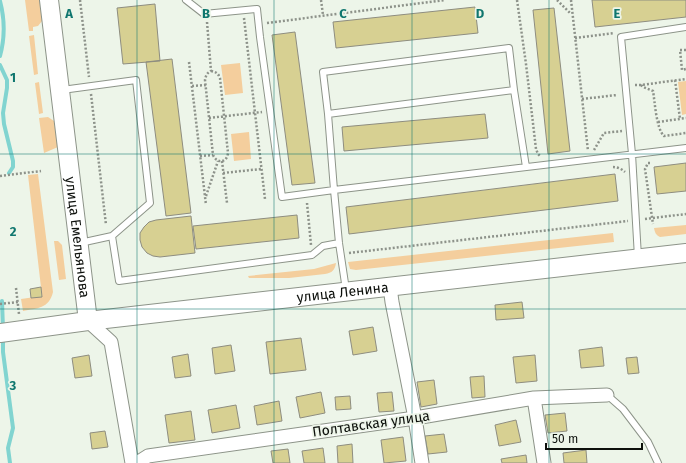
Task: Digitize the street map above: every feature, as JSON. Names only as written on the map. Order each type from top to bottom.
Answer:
[{"type":"main road","name":"улица Емельянова","points":[[49,0],[88,321]]},
{"type":"main road","name":"улица Ленина","points":[[12,326],[88,321],[686,253]]},
{"type":"street","points":[[390,287],[416,418],[422,463]]},
{"type":"street","points":[[88,321],[111,342],[132,463]]},
{"type":"street","name":"Полтавская улица","points":[[137,463],[148,456],[416,418],[534,398],[607,395]]},
{"type":"street","points":[[534,398],[544,463]]},
{"type":"lane","points":[[186,0],[204,14],[257,9],[282,197],[686,148]]},
{"type":"lane","points":[[638,258],[633,220],[632,154],[621,37],[686,27]]},
{"type":"lane","points":[[346,292],[339,243],[323,72],[509,48],[526,167]]},
{"type":"lane","points":[[60,90],[136,80],[150,203],[112,236],[78,243]]},
{"type":"lane","points":[[328,114],[514,90]]},
{"type":"lane","points":[[112,236],[119,281],[312,255],[323,246],[339,243]]},
{"type":"lane","points":[[607,395],[623,409],[648,442],[658,463]]},
{"type":"path","points":[[80,0],[106,225]]},
{"type":"path","points":[[321,0],[323,15]]},
{"type":"path","points":[[258,24],[445,0]]},
{"type":"path","points":[[517,0],[536,149],[538,154],[543,158]]},
{"type":"path","points":[[557,0],[572,14]]},
{"type":"path","points":[[570,0],[588,153],[601,151]]},
{"type":"path","points":[[243,11],[265,199]]},
{"type":"path","points":[[206,14],[211,71]]},
{"type":"path","points":[[686,50],[680,50],[682,70],[686,69]]},
{"type":"path","points":[[190,62],[206,205]]},
{"type":"path","points":[[211,71],[206,76],[206,85],[214,155],[218,161]]},
{"type":"path","points":[[211,71],[218,74],[220,78],[228,153],[228,157],[225,160],[218,161]]},
{"type":"path","points":[[582,99],[623,94],[632,89],[635,84],[686,79]]},
{"type":"path","points":[[675,80],[680,119]]},
{"type":"path","points":[[641,84],[643,87],[653,91],[661,133],[664,136],[686,133]]},
{"type":"path","points":[[192,86],[206,85]]},
{"type":"path","points":[[209,118],[270,111]]},
{"type":"path","points":[[658,122],[686,118]]},
{"type":"path","points":[[593,152],[604,133],[626,130]]},
{"type":"path","points":[[200,156],[214,155]]},
{"type":"path","points":[[205,198],[218,161]]},
{"type":"path","points":[[222,161],[227,203]]},
{"type":"path","points":[[653,224],[645,168],[648,163],[655,161]]},
{"type":"path","points":[[608,167],[616,167],[623,171],[626,175]]},
{"type":"path","points":[[223,173],[261,169]]},
{"type":"path","points":[[0,176],[42,171]]},
{"type":"path","points":[[306,194],[312,255]]},
{"type":"path","points":[[348,258],[347,253],[686,214]]},
{"type":"path","points":[[12,326],[18,302],[16,288]]},
{"type":"path","points":[[0,304],[18,302]]},
{"type":"shaded area","points":[[25,0],[40,0],[42,21],[38,26],[33,27],[33,31],[29,31]]},
{"type":"shaded area","points":[[34,35],[38,74],[34,75],[29,36]]},
{"type":"shaded area","points":[[240,63],[243,93],[225,95],[221,65]]},
{"type":"shaded area","points":[[686,81],[686,114],[682,115],[678,82]]},
{"type":"shaded area","points":[[39,82],[43,113],[39,114],[35,83]]},
{"type":"shaded area","points":[[48,117],[54,121],[58,147],[44,153],[39,118]]},
{"type":"shaded area","points":[[249,132],[251,159],[234,161],[231,134]]},
{"type":"shaded area","points":[[38,174],[53,292],[49,302],[42,307],[23,311],[21,299],[42,296],[28,175]]},
{"type":"shaded area","points":[[686,225],[686,234],[660,237],[656,234],[654,228]]},
{"type":"shaded area","points":[[613,233],[614,242],[356,270],[350,269],[348,262]]},
{"type":"shaded area","points":[[54,241],[58,241],[62,245],[66,279],[59,280]]},
{"type":"shaded area","points":[[336,263],[333,271],[325,274],[289,278],[249,278],[248,276],[314,269]]},
{"type":"building","points":[[592,0],[686,0],[686,17],[595,27]]},
{"type":"building","points":[[155,4],[160,61],[123,64],[117,8]]},
{"type":"building","points":[[475,7],[478,33],[336,48],[333,22]]},
{"type":"building","points":[[554,8],[570,151],[548,154],[533,10]]},
{"type":"building","points":[[295,32],[315,183],[292,185],[272,35]]},
{"type":"building","points":[[172,59],[191,213],[166,216],[146,62]]},
{"type":"building","points":[[485,114],[488,138],[344,151],[342,127]]},
{"type":"building","points":[[686,163],[686,191],[657,194],[654,167]]},
{"type":"building","points":[[615,174],[618,201],[349,234],[346,207]]},
{"type":"building","points":[[297,215],[299,238],[196,249],[193,226]]},
{"type":"building","points":[[191,216],[195,253],[160,257],[147,253],[142,247],[140,233],[149,222]]},
{"type":"building","points":[[41,287],[42,297],[31,298],[30,289]]},
{"type":"building","points":[[522,302],[524,318],[496,320],[495,305]]},
{"type":"building","points":[[373,327],[377,351],[353,355],[349,331]]},
{"type":"building","points":[[301,338],[306,370],[270,374],[266,342]]},
{"type":"building","points":[[231,345],[235,371],[215,374],[212,348]]},
{"type":"building","points":[[602,347],[604,366],[581,368],[579,350]]},
{"type":"building","points":[[188,354],[191,376],[175,378],[172,357]]},
{"type":"building","points":[[89,355],[92,376],[75,378],[72,358]]},
{"type":"building","points":[[535,355],[537,381],[516,383],[513,357]]},
{"type":"building","points":[[637,357],[639,373],[628,374],[626,358]]},
{"type":"building","points":[[484,376],[485,397],[472,398],[470,377]]},
{"type":"building","points":[[434,380],[437,404],[421,407],[417,382]]},
{"type":"building","points":[[321,392],[325,413],[300,418],[296,397]]},
{"type":"building","points":[[392,392],[394,411],[379,412],[377,393]]},
{"type":"building","points":[[350,396],[351,409],[336,410],[335,397]]},
{"type":"building","points":[[279,401],[282,421],[257,425],[254,406]]},
{"type":"building","points":[[236,405],[240,428],[212,433],[208,410]]},
{"type":"building","points":[[191,411],[195,440],[169,443],[165,415]]},
{"type":"building","points":[[565,413],[567,431],[548,433],[545,415]]},
{"type":"building","points":[[516,420],[521,442],[499,446],[495,425]]},
{"type":"building","points":[[105,431],[108,447],[92,449],[90,433]]},
{"type":"building","points":[[444,434],[447,452],[428,454],[425,436]]},
{"type":"building","points":[[403,437],[406,461],[384,463],[381,440]]},
{"type":"building","points":[[352,444],[353,463],[338,463],[337,446]]},
{"type":"building","points":[[323,448],[325,463],[304,463],[302,451]]},
{"type":"building","points":[[288,449],[290,463],[273,463],[271,451]]},
{"type":"building","points":[[586,450],[587,463],[564,463],[563,453]]},
{"type":"building","points":[[526,455],[527,463],[502,463],[501,459]]},
{"type":"waterway","points":[[0,1],[4,29],[0,56]]},
{"type":"waterway","points":[[0,65],[7,80],[3,113],[4,124],[13,161],[13,167],[9,173]]},
{"type":"waterway","points":[[2,301],[3,329]]},
{"type":"waterway","points":[[3,337],[3,352],[13,428],[8,448],[10,463]]}]
